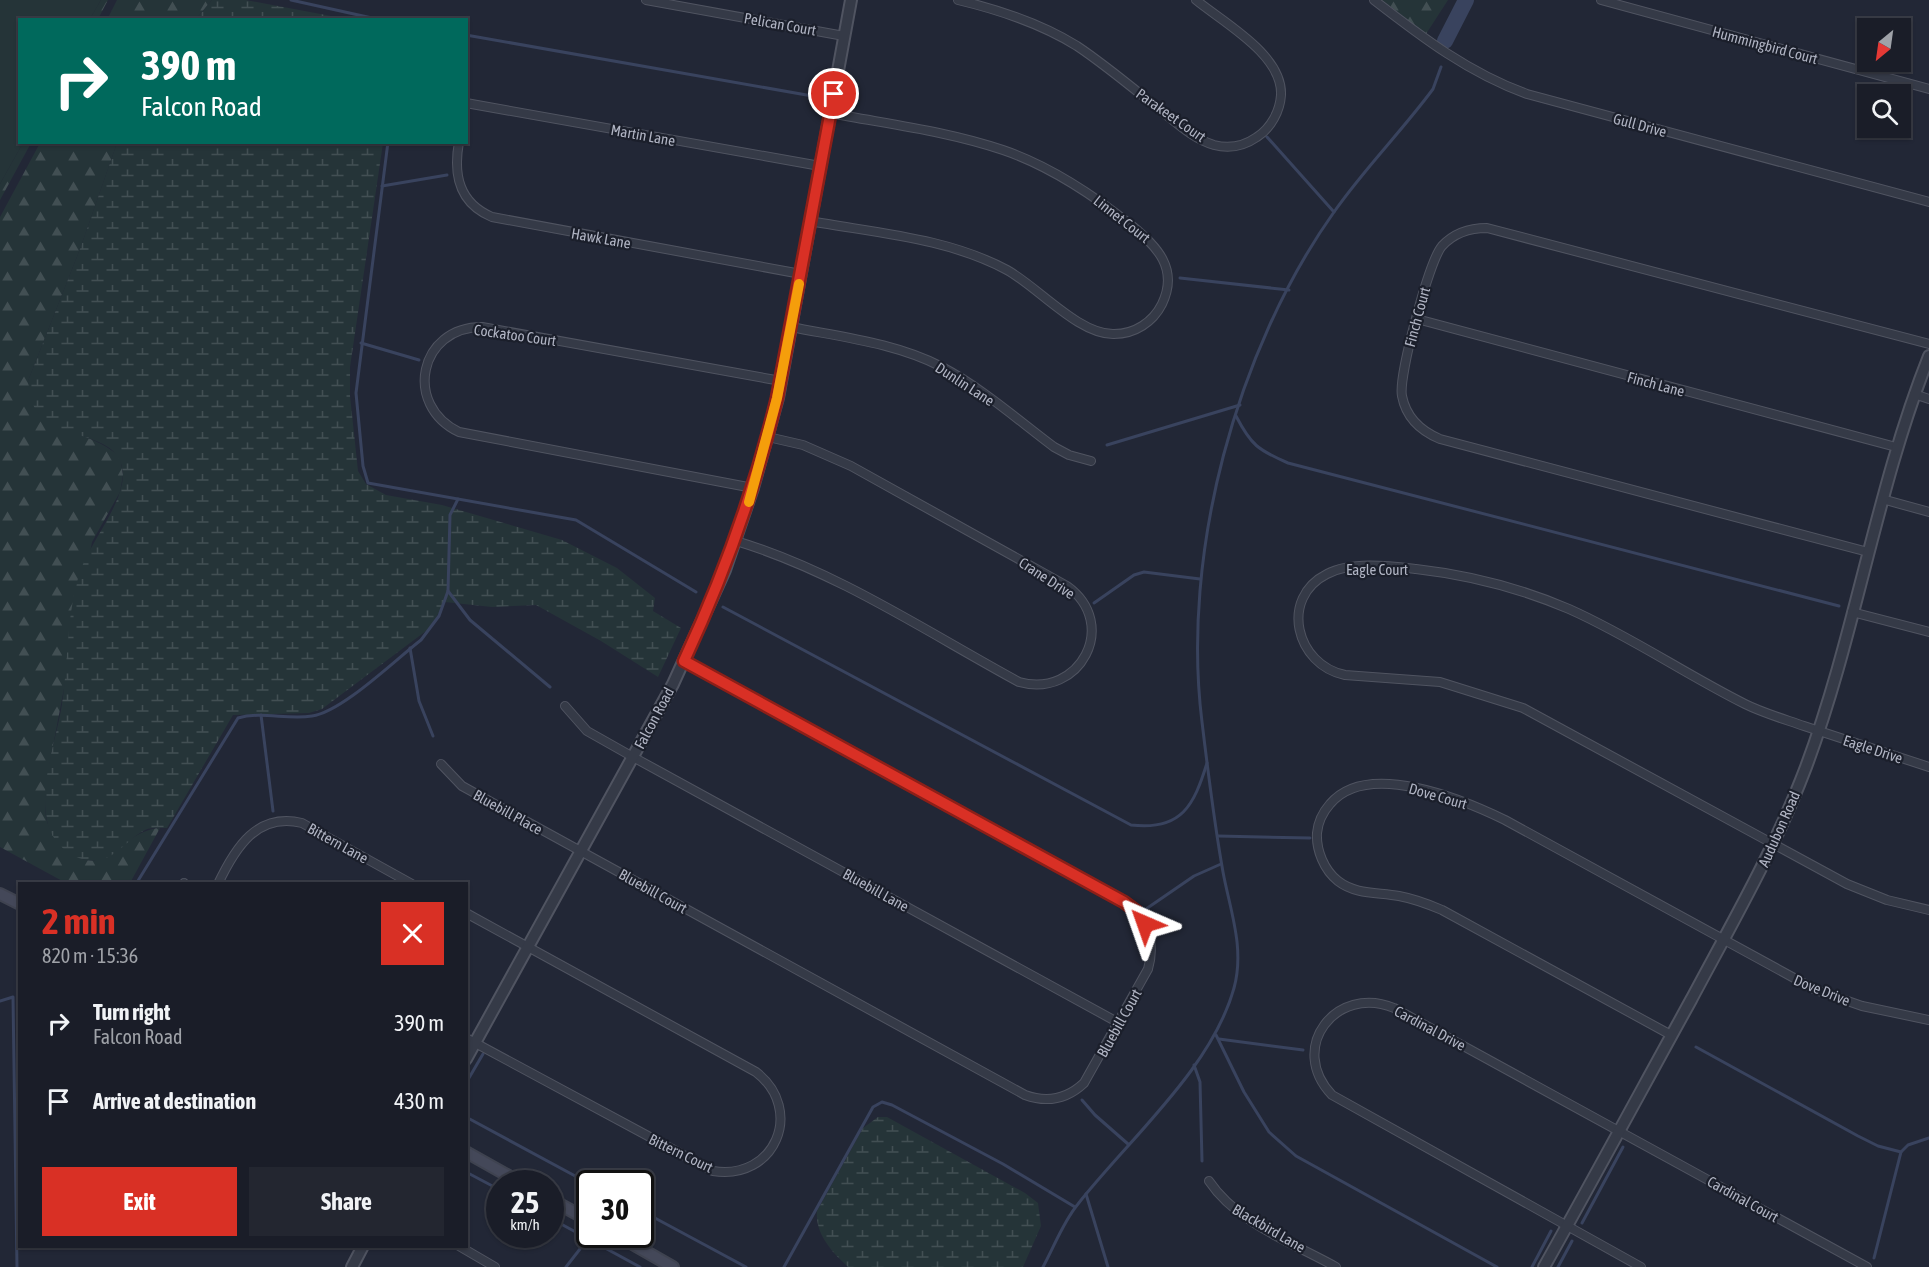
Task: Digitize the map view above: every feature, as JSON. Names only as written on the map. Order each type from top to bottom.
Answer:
[{"type":"main road","points":[[0,894],[18,903]]},
{"type":"main road","points":[[468,1153],[498,1170]]},
{"type":"main road","points":[[640,1248],[673,1267]]},
{"type":"street","name":"Pelican Court","points":[[646,0],[844,36]]},
{"type":"street","name":"Falcon Road","points":[[471,1040],[581,852],[684,661],[736,540],[768,437],[781,381],[851,0]]},
{"type":"street","name":"Parakeet Court","points":[[958,0],[1004,12],[1053,33],[1098,61],[1202,140],[1226,147],[1247,143],[1261,135],[1275,117],[1281,96],[1278,75],[1267,57],[1196,0]]},
{"type":"street","name":"Gull Drive","points":[[1374,0],[1449,57],[1474,72],[1518,91],[1929,202]]},
{"type":"street","name":"Hummingbird Court","points":[[1601,0],[1929,89]]},
{"type":"street","name":"Martin Lane","points":[[468,105],[820,166]]},
{"type":"street","name":"Linnet Court","points":[[810,221],[938,244],[977,256],[1018,276],[1085,326],[1108,334],[1128,332],[1146,324],[1159,309],[1167,291],[1166,266],[1153,243],[1114,211],[1063,177],[1004,150],[973,141],[830,113]]},
{"type":"street","name":"Hawk Lane","points":[[459,144],[456,167],[462,191],[471,204],[492,217],[801,274]]},
{"type":"street","name":"Finch Court","points":[[1868,552],[1433,436],[1410,417],[1402,396],[1401,382],[1431,265],[1442,246],[1466,230],[1487,228],[1929,344]]},
{"type":"street","name":"Finch Lane","points":[[1417,320],[1896,447]]},
{"type":"street","name":"Cockatoo Court","points":[[753,488],[459,432],[445,424],[430,405],[425,390],[426,366],[433,351],[451,334],[466,328],[482,327],[781,381]]},
{"type":"street","name":"Dunlin Lane","points":[[791,327],[898,350],[920,357],[961,378],[1054,447],[1069,455],[1091,461]]},
{"type":"street","name":"Audubon Road","points":[[1544,1267],[1723,941],[1774,843],[1818,730],[1896,447],[1929,356]]},
{"type":"street","points":[[1914,394],[1929,399]]},
{"type":"street","name":"Crane Drive","points":[[736,540],[785,558],[831,579],[1019,682],[1036,685],[1061,680],[1081,663],[1089,647],[1092,633],[1089,615],[1076,594],[1067,586],[851,466],[803,445],[768,437]]},
{"type":"street","points":[[1882,499],[1929,512]]},
{"type":"street","name":"Eagle Court","points":[[1774,843],[1552,723],[1505,701],[1440,682],[1345,675],[1330,671],[1317,662],[1303,644],[1298,621],[1301,604],[1308,589],[1321,577],[1344,568],[1413,569],[1490,582],[1569,609],[1745,704],[1818,730]]},
{"type":"street","points":[[1852,612],[1929,632]]},
{"type":"street","name":"Bluebill Court","points":[[581,852],[1032,1098],[1056,1099],[1078,1089],[1089,1077],[1119,1023],[1148,969],[1151,954],[1148,931],[1130,906],[684,661]]},
{"type":"street","name":"Bluebill Lane","points":[[564,706],[587,730],[633,757],[1119,1023]]},
{"type":"street","name":"Eagle Drive","points":[[1818,730],[1929,767]]},
{"type":"street","name":"Bluebill Place","points":[[441,764],[462,786],[581,852]]},
{"type":"street","name":"Dove Court","points":[[1671,1035],[1442,910],[1413,899],[1360,891],[1339,882],[1324,863],[1319,852],[1318,829],[1324,812],[1336,798],[1357,787],[1408,787],[1449,797],[1505,820],[1723,941]]},
{"type":"street","name":"Bittern Lane","points":[[219,882],[236,850],[249,835],[267,824],[288,821],[302,823],[408,882]]},
{"type":"street","points":[[1774,843],[1860,890],[1887,900],[1929,910]]},
{"type":"street","points":[[468,914],[528,946]]},
{"type":"street","name":"Dove Drive","points":[[1723,941],[1794,979],[1839,999],[1929,1020]]},
{"type":"street","name":"Bittern Court","points":[[471,1040],[713,1170],[730,1172],[746,1169],[761,1160],[776,1141],[781,1118],[778,1103],[772,1089],[762,1077],[528,946]]},
{"type":"street","name":"Cardinal Drive","points":[[1567,1226],[1332,1095],[1321,1082],[1315,1065],[1314,1048],[1319,1031],[1329,1018],[1349,1005],[1364,1002],[1387,1005],[1619,1131]]},
{"type":"street","name":"Cardinal Court","points":[[1619,1131],[1867,1267]]},
{"type":"street","name":"Blackbird Lane","points":[[1209,1181],[1225,1203],[1238,1213],[1336,1267]]},
{"type":"street","points":[[1567,1226],[1641,1267]]},
{"type":"street","points":[[352,1267],[362,1248]]},
{"type":"street","points":[[462,1248],[495,1267]]},
{"type":"green space","points":[[0,0],[101,0],[91,18],[18,18],[18,144],[22,144],[0,184]]},
{"type":"green space","points":[[101,0],[108,0],[99,18],[91,18]]},
{"type":"green space","points":[[117,0],[212,0],[197,18],[108,18]]},
{"type":"green space","points":[[212,0],[246,0],[342,18],[197,18]]},
{"type":"green space","points":[[1382,0],[1448,0],[1426,34]]},
{"type":"green space","points":[[22,144],[30,144],[0,200],[0,184]]},
{"type":"green space","points":[[39,144],[117,144],[80,249],[28,381],[38,413],[58,426],[101,444],[120,457],[123,475],[120,492],[92,542],[49,767],[45,813],[49,827],[63,846],[84,860],[99,859],[142,833],[160,828],[131,882],[64,882],[0,847],[0,217]]},
{"type":"green space","points":[[117,144],[383,144],[350,367],[350,396],[358,471],[366,484],[386,495],[442,505],[562,540],[617,568],[655,598],[653,611],[681,628],[658,677],[601,641],[536,605],[492,607],[445,602],[430,628],[322,709],[309,713],[233,715],[167,828],[145,830],[104,859],[86,860],[74,856],[63,848],[50,831],[45,810],[45,795],[62,704],[70,619],[81,569],[113,510],[122,486],[123,474],[120,460],[112,450],[101,443],[59,428],[37,412],[28,381],[80,249]]},
{"type":"green space","points":[[878,1117],[887,1117],[1025,1193],[1038,1203],[1041,1226],[1023,1267],[848,1267],[842,1261],[822,1235],[817,1211],[863,1128]]},
{"type":"waterway","points":[[291,0],[372,18]]},
{"type":"waterway","points":[[1445,41],[1466,0]]},
{"type":"waterway","points":[[468,35],[818,97]]},
{"type":"waterway","points":[[1043,1267],[1073,1211],[1098,1179],[1167,1102],[1208,1046],[1223,1018],[1234,988],[1237,973],[1237,944],[1211,797],[1202,722],[1198,658],[1200,591],[1209,523],[1223,456],[1244,390],[1269,326],[1299,267],[1346,196],[1433,89],[1441,67]]},
{"type":"waterway","points":[[1267,137],[1334,212]]},
{"type":"waterway","points":[[388,144],[356,393],[363,466],[368,483],[576,520],[696,592]]},
{"type":"waterway","points":[[382,186],[447,175]]},
{"type":"waterway","points":[[1180,278],[1289,290]]},
{"type":"waterway","points":[[361,343],[419,360]]},
{"type":"waterway","points":[[1107,445],[1240,405]]},
{"type":"waterway","points":[[1236,416],[1246,434],[1256,445],[1288,463],[1839,606]]},
{"type":"waterway","points":[[137,882],[238,718],[256,715],[303,717],[324,712],[368,684],[421,640],[439,616],[448,591],[450,515],[458,499]]},
{"type":"waterway","points":[[1094,603],[1134,575],[1144,572],[1200,579]]},
{"type":"waterway","points":[[448,591],[470,620],[550,687]]},
{"type":"waterway","points":[[723,607],[1131,825],[1163,824],[1183,812],[1197,791],[1207,763]]},
{"type":"waterway","points":[[410,648],[419,701],[433,736]]},
{"type":"waterway","points":[[261,715],[273,811]]},
{"type":"waterway","points":[[1218,836],[1310,838]]},
{"type":"waterway","points":[[1146,909],[1194,876],[1221,864]]},
{"type":"waterway","points":[[0,1001],[13,997],[17,1267]]},
{"type":"waterway","points":[[1216,1035],[1244,1092],[1269,1132],[1296,1156],[1497,1267]]},
{"type":"waterway","points":[[1219,1039],[1303,1050]]},
{"type":"waterway","points":[[1696,1047],[1858,1136],[1878,1146],[1901,1152]]},
{"type":"waterway","points":[[468,1080],[483,1054]]},
{"type":"waterway","points":[[1194,1065],[1200,1082],[1202,1161]]},
{"type":"waterway","points":[[1082,1100],[1095,1115],[1128,1144]]},
{"type":"waterway","points":[[784,1267],[873,1107],[882,1102],[892,1105],[1003,1164],[1075,1207]]},
{"type":"waterway","points":[[468,1118],[576,1176]]},
{"type":"waterway","points":[[1874,1258],[1901,1152],[1908,1145],[1929,1138]]},
{"type":"waterway","points":[[1582,1223],[1623,1147]]},
{"type":"waterway","points":[[468,1173],[486,1183]]},
{"type":"waterway","points":[[1086,1194],[1108,1267]]},
{"type":"waterway","points":[[654,1218],[746,1267]]},
{"type":"waterway","points":[[564,1226],[640,1267]]},
{"type":"waterway","points":[[1532,1267],[1551,1231]]},
{"type":"waterway","points":[[1558,1267],[1572,1241]]},
{"type":"waterway","points":[[566,1267],[580,1248]]},
{"type":"slow traffic","points":[[749,502],[777,398],[799,284]]},
{"type":"route","points":[[834,94],[768,437],[725,570],[684,661],[1124,902],[1136,911],[1145,924]]}]
